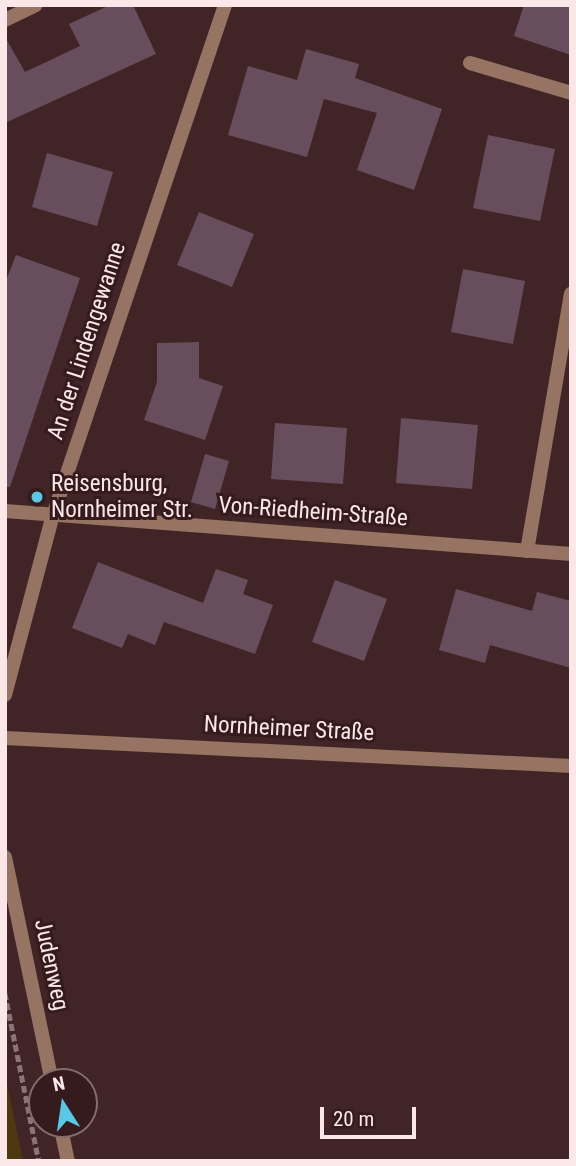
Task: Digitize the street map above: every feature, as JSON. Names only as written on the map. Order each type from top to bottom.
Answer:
[{"type":"street","points":[[5,20],[36,5]]},
{"type":"street","name":"An der Lindengewanne","points":[[5,695],[53,515],[225,5]]},
{"type":"street","points":[[470,64],[571,93]]},
{"type":"street","points":[[527,551],[571,293]]},
{"type":"street","name":"Von-Riedheim-Straße","points":[[5,512],[571,554]]},
{"type":"street","name":"Nornheimer Straße","points":[[5,738],[571,766]]},
{"type":"street","name":"Judenweg","points":[[5,857],[7,879],[49,1068]]},
{"type":"street","points":[[63,1138],[68,1161]]},
{"type":"path","points":[[5,993],[39,1161]]},
{"type":"shaded area","points":[[5,1074],[23,1161],[5,1161]]},
{"type":"building","points":[[110,5],[133,5],[156,54],[5,123],[5,37],[25,72],[80,46],[69,24]]},
{"type":"building","points":[[524,5],[571,5],[571,55],[514,36]]},
{"type":"building","points":[[306,49],[359,64],[355,78],[442,109],[414,190],[357,170],[377,113],[324,99],[307,157],[228,135],[248,66],[297,80]]},
{"type":"building","points":[[488,135],[555,149],[540,221],[473,208]]},
{"type":"building","points":[[47,153],[113,172],[97,226],[32,207]]},
{"type":"building","points":[[199,212],[254,234],[232,287],[177,265]]},
{"type":"building","points":[[16,255],[80,278],[10,487],[5,487],[5,283]]},
{"type":"building","points":[[463,269],[525,281],[513,344],[451,332]]},
{"type":"building","points":[[199,342],[199,378],[223,386],[205,440],[144,420],[157,382],[157,343]]},
{"type":"building","points":[[401,418],[478,425],[472,489],[396,483]]},
{"type":"building","points":[[275,423],[347,428],[343,484],[271,479]]},
{"type":"building","points":[[205,454],[229,461],[215,509],[191,502]]},
{"type":"building","points":[[98,562],[203,603],[216,569],[248,580],[243,594],[273,605],[255,654],[164,622],[155,645],[128,634],[122,648],[72,628]]},
{"type":"building","points":[[335,580],[387,599],[364,661],[312,642]]},
{"type":"building","points":[[456,589],[532,611],[537,592],[571,601],[571,668],[490,645],[485,663],[439,650]]},
{"type":"place","name":"Reisensburg, Nornheimer Str.","points":[[37,497]]}]
